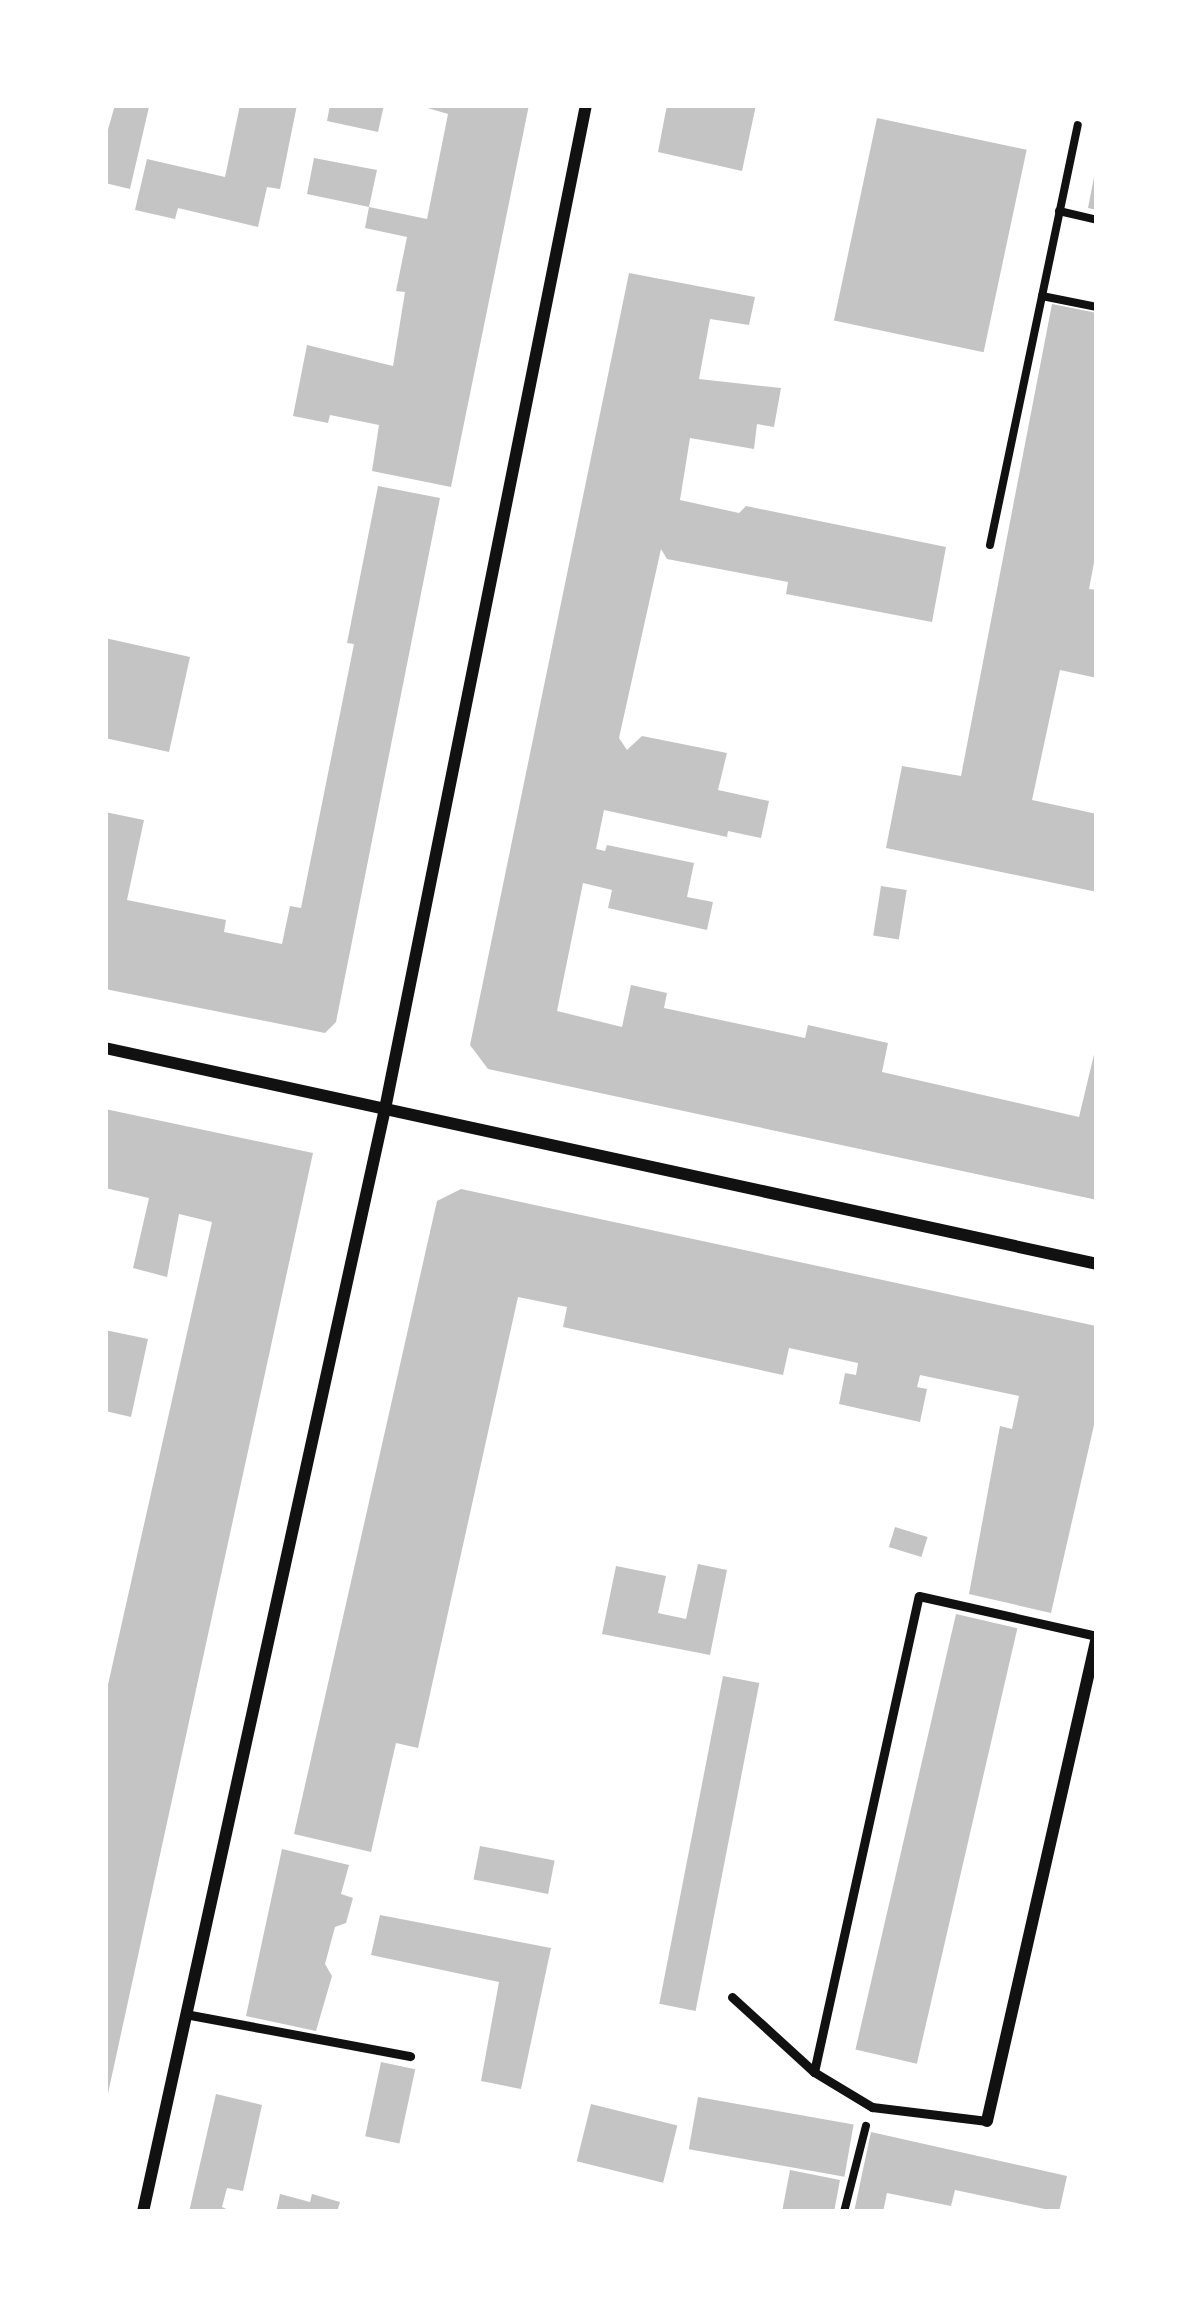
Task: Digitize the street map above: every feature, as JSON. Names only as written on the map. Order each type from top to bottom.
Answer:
[{"type":"street","points":[[143,2212],[385,1109],[586,105]]},
{"type":"street","points":[[105,1048],[1097,1264]]},
{"type":"street","points":[[987,2121],[1097,1636]]},
{"type":"lane","points":[[814,2072],[919,1596],[1097,1636]]},
{"type":"lane","points":[[732,1997],[814,2072],[872,2108],[987,2121]]},
{"type":"lane","points":[[185,2014],[410,2056]]},
{"type":"path","points":[[990,545],[1078,125]]},
{"type":"path","points":[[1059,211],[1097,220]]},
{"type":"path","points":[[1042,296],[1097,307]]},
{"type":"path","points":[[844,2212],[858,2150]]},
{"type":"building","points":[[115,105],[149,107],[130,189],[105,183],[105,140]]},
{"type":"building","points":[[240,105],[297,105],[280,189],[267,187],[258,227],[178,208],[175,219],[135,210],[147,159],[225,177]]},
{"type":"building","points":[[330,105],[384,105],[378,132],[327,121]]},
{"type":"building","points":[[417,105],[529,105],[451,487],[372,471],[379,425],[330,415],[328,423],[293,416],[307,345],[393,366],[405,292],[396,291],[407,237],[365,228],[369,207],[427,219],[448,114]]},
{"type":"building","points":[[667,105],[756,105],[742,171],[658,152]]},
{"type":"building","points":[[877,118],[1027,150],[984,352],[834,320]]},
{"type":"building","points":[[314,158],[377,170],[369,207],[307,194]]},
{"type":"building","points":[[1097,172],[1097,210],[1088,208]]},
{"type":"building","points":[[629,273],[755,297],[749,325],[710,319],[699,379],[781,388],[774,427],[757,424],[754,449],[690,438],[680,500],[739,513],[746,506],[946,547],[932,622],[786,594],[788,582],[667,559],[661,549],[619,738],[627,750],[642,736],[727,753],[718,790],[769,801],[761,838],[728,831],[727,837],[604,810],[596,849],[605,851],[607,845],[694,863],[687,897],[713,902],[707,930],[608,908],[612,890],[583,883],[557,1011],[622,1027],[631,985],[667,993],[664,1008],[805,1038],[808,1025],[888,1043],[882,1072],[1079,1117],[1097,1042],[1097,1200],[488,1069],[470,1045]]},
{"type":"building","points":[[1052,304],[1097,313],[1097,547],[1089,589],[1097,590],[1097,678],[1060,670],[1032,800],[1097,814],[1097,892],[886,848],[902,766],[961,776]]},
{"type":"building","points":[[378,486],[440,498],[336,1022],[325,1033],[105,989],[105,812],[144,820],[127,900],[226,920],[224,932],[282,944],[290,906],[301,908],[354,644],[347,643]]},
{"type":"building","points":[[105,638],[190,657],[169,752],[105,738]]},
{"type":"building","points":[[881,886],[907,890],[899,939],[873,935]]},
{"type":"building","points":[[105,1109],[313,1153],[107,2098],[105,1698],[212,1222],[179,1214],[167,1277],[133,1268],[149,1198],[105,1188]]},
{"type":"building","points":[[461,1189],[1096,1326],[1097,1412],[1051,1613],[969,1594],[1000,1426],[1012,1429],[1019,1396],[920,1375],[917,1387],[927,1389],[920,1422],[839,1404],[845,1373],[856,1375],[858,1363],[789,1348],[783,1375],[563,1327],[567,1307],[518,1297],[418,1748],[396,1743],[371,1852],[294,1834],[437,1201]]},
{"type":"building","points":[[105,1330],[148,1339],[131,1417],[105,1411]]},
{"type":"building","points":[[895,1527],[928,1537],[921,1557],[889,1547]]},
{"type":"building","points":[[698,1564],[727,1570],[710,1655],[602,1634],[616,1566],[666,1576],[658,1613],[686,1619]]},
{"type":"building","points":[[956,1614],[1017,1628],[917,2064],[855,2050]]},
{"type":"building","points":[[723,1676],[759,1683],[696,2011],[659,2004]]},
{"type":"building","points":[[480,1846],[555,1861],[548,1894],[474,1879]]},
{"type":"building","points":[[282,1849],[349,1865],[341,1894],[353,1898],[346,1923],[335,1927],[325,1964],[332,1976],[316,2031],[246,2016]]},
{"type":"building","points":[[380,1915],[551,1948],[521,2089],[481,2081],[499,1982],[371,1955]]},
{"type":"building","points":[[381,2062],[415,2069],[399,2144],[365,2136]]},
{"type":"building","points":[[216,2094],[262,2105],[243,2191],[227,2188],[222,2207],[233,2212],[189,2212]]},
{"type":"building","points":[[698,2097],[854,2124],[844,2177],[689,2149]]},
{"type":"building","points":[[591,2104],[677,2126],[663,2183],[577,2161]]},
{"type":"building","points":[[871,2132],[1067,2176],[1059,2212],[955,2190],[951,2206],[887,2193],[883,2212],[854,2212]]},
{"type":"building","points":[[790,2170],[840,2180],[834,2212],[782,2212]]},
{"type":"building","points":[[280,2194],[310,2202],[312,2194],[340,2202],[337,2212],[276,2212]]}]
